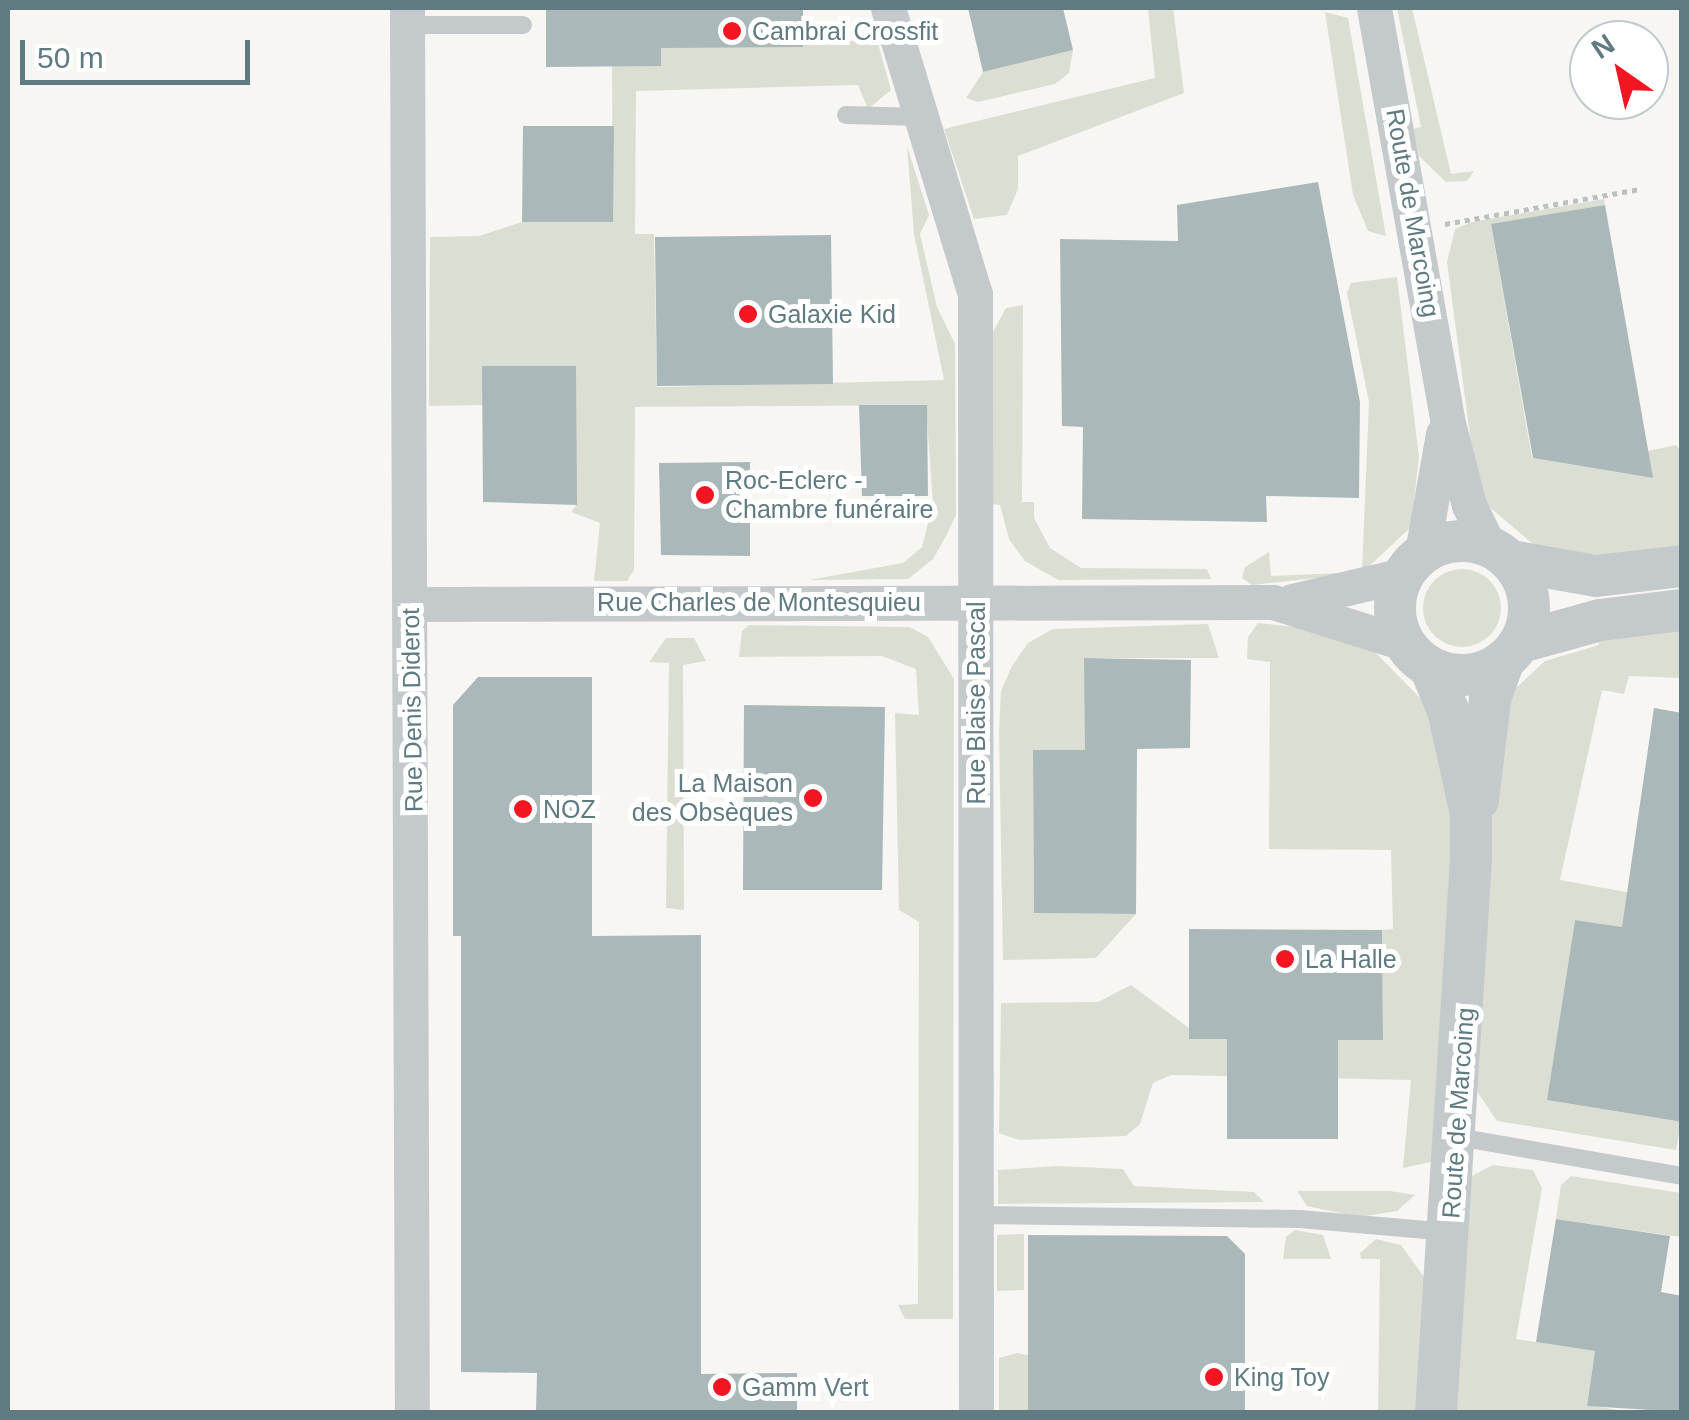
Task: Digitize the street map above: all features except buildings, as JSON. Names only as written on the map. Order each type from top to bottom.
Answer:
[{"type":"street","name":"Rue Blaise Pascal","points":[[888,8],[975,294],[976,1412]]},
{"type":"street","name":"Route de Marcoing","points":[[1374,8],[1417,229],[1447,418],[1470,505],[1500,553]]},
{"type":"street","name":"Rue Denis Diderot","points":[[407,16],[412,1412]]},
{"type":"street","name":"Route de Marcoing","points":[[1412,564],[1447,418]]},
{"type":"street","points":[[1682,566],[1596,576],[1455,540],[1412,564],[1395,609],[1417,655],[1468,675],[1512,651],[1600,620],[1682,610]]},
{"type":"street","points":[[1500,553],[1530,608],[1512,651]]},
{"type":"street","name":"Rue Charles de Montesquieu","points":[[410,604],[1286,603],[1412,564]]},
{"type":"street","name":"Rue Charles de Montesquieu","points":[[1286,603],[1417,655]]},
{"type":"street","name":"Route de Marcoing","points":[[1470,814],[1480,792],[1490,699],[1512,651]]},
{"type":"street","name":"Route de Marcoing","points":[[1417,655],[1448,710],[1470,814],[1470,953],[1436,1412]]},
{"type":"lane","points":[[407,16],[523,25]]},
{"type":"lane","points":[[846,115],[922,117]]},
{"type":"lane","points":[[1457,1137],[1682,1176]]},
{"type":"lane","points":[[975,1215],[1300,1219],[1449,1232]]},
{"type":"path","points":[[1417,229],[1640,189]]},
{"type":"shaded area","points":[[1148,8],[1173,8],[1184,93],[1018,156],[1018,189],[1007,215],[974,219],[944,129],[1155,78]]},
{"type":"shaded area","points":[[1397,8],[1412,8],[1451,174],[1474,171],[1467,181],[1446,182],[1419,156],[1413,129],[1421,127]]},
{"type":"shaded area","points":[[1325,12],[1348,18],[1386,236],[1368,231],[1353,195]]},
{"type":"shaded area","points":[[877,40],[891,90],[868,109],[858,85],[636,91],[635,234],[654,234],[657,387],[944,380],[914,234],[907,146],[929,215],[920,234],[937,307],[955,344],[956,515],[946,536],[933,559],[908,579],[809,580],[903,563],[922,547],[933,504],[926,405],[635,407],[634,570],[627,581],[594,581],[600,523],[571,512],[577,504],[482,405],[429,406],[430,237],[479,236],[522,222],[613,222],[612,66],[661,66],[661,48]]},
{"type":"shaded area","points":[[1073,50],[1069,73],[1055,84],[978,102],[966,98],[983,72]]},
{"type":"shaded area","points":[[1604,199],[1605,205],[1491,225],[1532,458],[1652,478],[1648,451],[1676,445],[1681,450],[1681,545],[1632,561],[1533,544],[1487,505],[1471,443],[1447,262],[1455,229],[1472,222]]},
{"type":"shaded area","points":[[1397,277],[1419,457],[1411,527],[1362,573],[1252,585],[1242,578],[1245,567],[1269,552],[1271,576],[1362,572],[1369,402],[1347,293],[1351,283]]},
{"type":"shaded area","points":[[1023,305],[1022,502],[1034,502],[1034,518],[1050,548],[1081,568],[1207,569],[1211,579],[1058,580],[1025,561],[1009,539],[1000,505],[990,504],[992,334],[1006,308]]},
{"type":"shaded area","points":[[1454,569],[1470,569],[1495,586],[1501,608],[1495,630],[1484,641],[1470,647],[1454,647],[1429,630],[1423,616],[1423,600],[1440,575]]},
{"type":"shaded area","points":[[1258,623],[1304,628],[1374,651],[1425,703],[1455,820],[1439,1160],[1403,1168],[1411,1080],[1171,1075],[1153,1083],[1140,1124],[1126,1136],[1019,1140],[999,1133],[1001,1003],[1098,1002],[1131,985],[1189,1028],[1189,1039],[1383,1039],[1382,930],[1393,929],[1391,850],[1269,849],[1270,662],[1247,659],[1248,637]]},
{"type":"shaded area","points":[[1208,624],[1219,658],[1085,658],[1085,750],[1033,751],[1034,913],[1136,914],[1096,958],[1003,960],[999,732],[1001,691],[1012,666],[1028,643],[1053,629]]},
{"type":"shaded area","points":[[749,625],[910,627],[928,637],[954,679],[953,1319],[905,1319],[898,1305],[918,1304],[919,922],[899,910],[895,713],[919,715],[916,669],[882,656],[739,657],[742,631]]},
{"type":"shaded area","points":[[1681,627],[1681,678],[1629,676],[1624,694],[1602,690],[1560,880],[1681,902],[1681,936],[1575,920],[1547,1100],[1681,1122],[1676,1150],[1497,1121],[1476,1090],[1490,826],[1503,723],[1516,688],[1545,661],[1599,645],[1598,639]]},
{"type":"shaded area","points":[[666,638],[694,638],[706,661],[683,665],[684,910],[666,908],[669,663],[649,662]]},
{"type":"shaded area","points":[[1493,1165],[1533,1170],[1542,1188],[1516,1339],[1595,1351],[1587,1405],[1630,1412],[1450,1412],[1468,1178]]},
{"type":"shaded area","points":[[1057,1166],[1123,1169],[1134,1186],[1254,1192],[1264,1202],[998,1204],[998,1170]]},
{"type":"shaded area","points":[[1571,1176],[1681,1193],[1681,1237],[1556,1219],[1561,1185]]},
{"type":"shaded area","points":[[1297,1191],[1390,1191],[1415,1195],[1397,1211],[1359,1217],[1307,1206]]},
{"type":"shaded area","points":[[1295,1230],[1323,1235],[1331,1259],[1283,1259],[1286,1237]]},
{"type":"shaded area","points":[[1024,1234],[1024,1290],[997,1291],[997,1235]]},
{"type":"shaded area","points":[[1376,1239],[1401,1245],[1427,1281],[1420,1412],[1378,1412],[1380,1259],[1361,1259],[1360,1253]]},
{"type":"shaded area","points":[[1017,1353],[1028,1355],[1028,1412],[999,1412],[999,1358]]},
{"type":"place","name":"Cambrai Crossfit","points":[[732,31]]},
{"type":"place","name":"Galaxie Kid","points":[[748,314]]},
{"type":"place","name":"Roc-Eclerc - Chambre funéraire","points":[[705,495]]},
{"type":"place","name":"La Maison des Obsèques","points":[[813,798]]},
{"type":"place","name":"NOZ","points":[[523,809]]},
{"type":"place","name":"La Halle","points":[[1285,959]]},
{"type":"place","name":"King Toy","points":[[1214,1377]]},
{"type":"place","name":"Gamm Vert","points":[[722,1387]]}]
